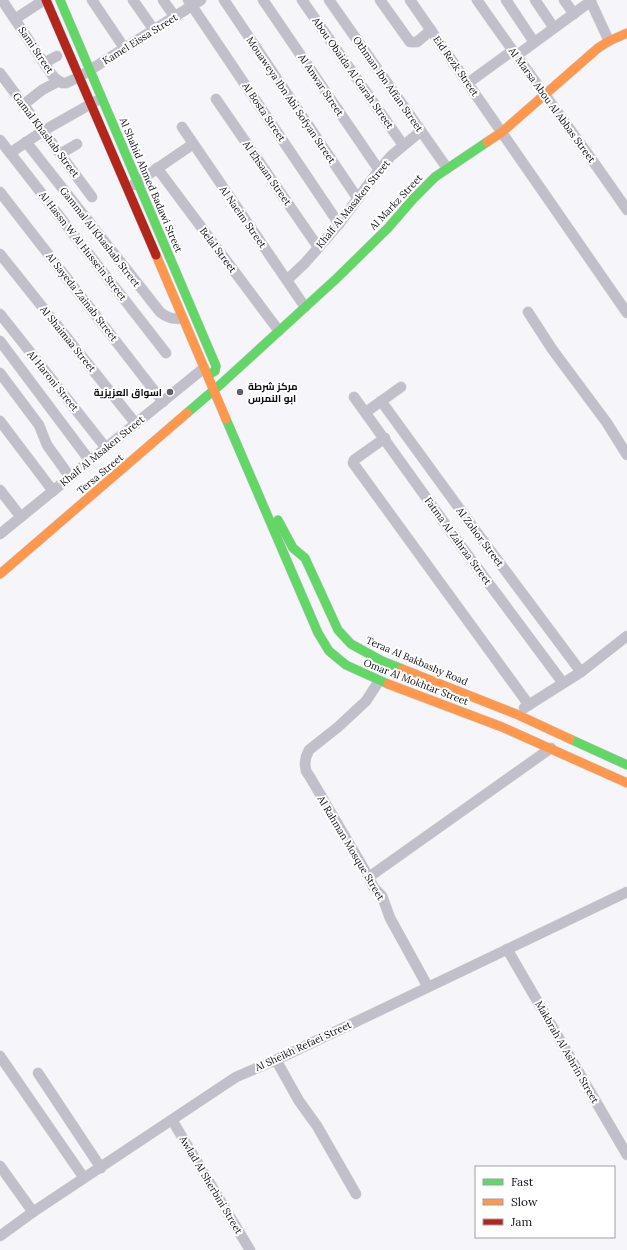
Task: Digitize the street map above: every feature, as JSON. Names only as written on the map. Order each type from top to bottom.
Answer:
[{"type":"street","name":"Sami Street","points":[[2,0],[52,75],[59,82],[66,83],[79,77]]},
{"type":"street","points":[[15,19],[45,0],[128,188],[214,391]]},
{"type":"street","name":"Al Shahid Ahmed Badawi Street","points":[[60,0],[216,366],[215,371],[206,371]]},
{"type":"street","points":[[92,0],[124,49]]},
{"type":"street","points":[[133,0],[154,30]]},
{"type":"street","points":[[162,0],[175,17]]},
{"type":"street","name":"Kamel Eissa Street","points":[[79,77],[175,17],[190,3],[201,0]]},
{"type":"street","name":"Mouaweya Ibn Abi Sofyan Street","points":[[224,0],[358,200]]},
{"type":"street","name":"Al Anwar Street","points":[[263,0],[379,170]]},
{"type":"street","name":"Abou Obaida Al Garah Street","points":[[302,0],[403,145]]},
{"type":"street","name":"Othman Ibn Affan Street","points":[[329,0],[447,168]]},
{"type":"street","points":[[380,0],[410,42],[417,42],[431,30]]},
{"type":"street","name":"Eid Rezk Street","points":[[410,0],[627,313]]},
{"type":"street","name":"Al Marsa Abou Al Abbas Street","points":[[477,0],[627,210]]},
{"type":"street","points":[[506,0],[534,42]]},
{"type":"street","points":[[535,0],[554,28]]},
{"type":"street","points":[[564,0],[574,14]]},
{"type":"street","points":[[468,83],[514,53],[534,42],[590,1],[608,41]]},
{"type":"street","name":"Al Bosta Street","points":[[190,3],[339,224]]},
{"type":"street","name":"Al Markz Street","points":[[214,391],[388,228],[424,187],[447,168],[502,132],[598,48],[608,41],[627,33]]},
{"type":"street","points":[[44,63],[57,56]]},
{"type":"street","name":"Gamal Khashab Street","points":[[0,73],[92,197]]},
{"type":"street","points":[[23,105],[42,90],[59,82]]},
{"type":"street","points":[[10,153],[43,131],[102,98]]},
{"type":"street","name":"Al Ehsaan Street","points":[[216,100],[318,247]]},
{"type":"street","name":"Al Naeim Street","points":[[182,127],[305,307]]},
{"type":"street","name":"Khalf Al Masaken Street","points":[[287,280],[305,263],[339,224],[391,156],[421,131]]},
{"type":"street","name":"Al Hassn W Al Hussein Street","points":[[0,140],[166,353]]},
{"type":"street","name":"Gammal Al Khashab Street","points":[[26,142],[163,316],[182,318]]},
{"type":"street","points":[[60,154],[77,144]]},
{"type":"street","points":[[128,188],[193,144]]},
{"type":"street","name":"Belal Street","points":[[157,168],[279,331]]},
{"type":"street","name":"Al Sayeda Zainab Street","points":[[0,192],[163,402]]},
{"type":"street","name":"Al Shaimaa Street","points":[[0,254],[136,424]]},
{"type":"street","points":[[528,312],[552,349],[607,423],[627,455]]},
{"type":"street","name":"Al Haroni Street","points":[[0,314],[106,448]]},
{"type":"street","points":[[0,341],[90,461]]},
{"type":"street","name":"Khalf Al Msaken Street","points":[[0,534],[163,402],[206,371]]},
{"type":"street","points":[[0,373],[39,425],[47,445],[70,477]]},
{"type":"street","points":[[366,412],[401,386]]},
{"type":"street","name":"Omar Al Mokhtar Street","points":[[214,391],[323,644],[337,659],[379,681],[507,718],[551,748],[586,755],[625,779]]},
{"type":"street","name":"Tersa Street","points":[[0,574],[214,391]]},
{"type":"street","name":"Fatma Al Zahraa Street","points":[[354,397],[385,438],[461,546],[563,683]]},
{"type":"street","name":"Al Zohor Street","points":[[381,401],[581,672]]},
{"type":"street","points":[[0,421],[53,491]]},
{"type":"street","points":[[385,438],[354,460],[354,463],[529,705]]},
{"type":"street","points":[[0,490],[21,518]]},
{"type":"street","name":"Teraa Al Bakbashy Road","points":[[263,506],[279,521],[293,548],[305,558],[335,624],[346,640],[357,648],[586,755],[627,765]]},
{"type":"street","points":[[507,718],[581,672],[627,636]]},
{"type":"street","name":"Al Rahman Mosque Street","points":[[379,681],[366,702],[309,750],[306,757],[306,771],[369,877],[374,888],[382,896],[390,918],[428,987]]},
{"type":"street","points":[[369,877],[551,748]]},
{"type":"street","name":"Al Sheikh Refaei Street","points":[[0,1236],[33,1212],[236,1077],[276,1060],[627,892]]},
{"type":"street","name":"Makbrah Al Ashrin Street","points":[[506,950],[627,1155]]},
{"type":"street","points":[[0,1056],[84,1178]]},
{"type":"street","points":[[276,1060],[299,1101],[317,1126],[356,1194]]},
{"type":"street","points":[[38,1073],[101,1168]]},
{"type":"street","name":"Awlad Al Sherbini Street","points":[[172,1120],[250,1250]]},
{"type":"street","points":[[0,1166],[33,1212]]},
{"type":"traffic: fast","points":[[60,0],[216,366],[215,371],[208,375]]},
{"type":"traffic: fast","points":[[187,413],[336,279],[388,228],[414,198],[435,177],[487,142]]},
{"type":"traffic: fast","points":[[226,419],[318,633],[329,651],[346,665],[388,684]]},
{"type":"traffic: fast","points":[[278,520],[293,548],[305,558],[338,630],[351,644],[382,661],[402,669]]},
{"type":"traffic: fast","points":[[570,739],[627,765]]},
{"type":"traffic: slow","points":[[487,142],[502,132],[598,48],[627,33]]},
{"type":"traffic: slow","points":[[156,255],[226,419]]},
{"type":"traffic: slow","points":[[0,574],[187,413]]},
{"type":"traffic: slow","points":[[402,669],[516,714],[570,739]]},
{"type":"traffic: slow","points":[[388,684],[502,727],[627,783]]},
{"type":"traffic: jam","points":[[46,0],[156,255]]},
{"type":"place","name":"اسواق العزيزية","points":[[170,392]]},
{"type":"place","name":"مركز شرطة ابو النمرس","points":[[240,392]]}]
